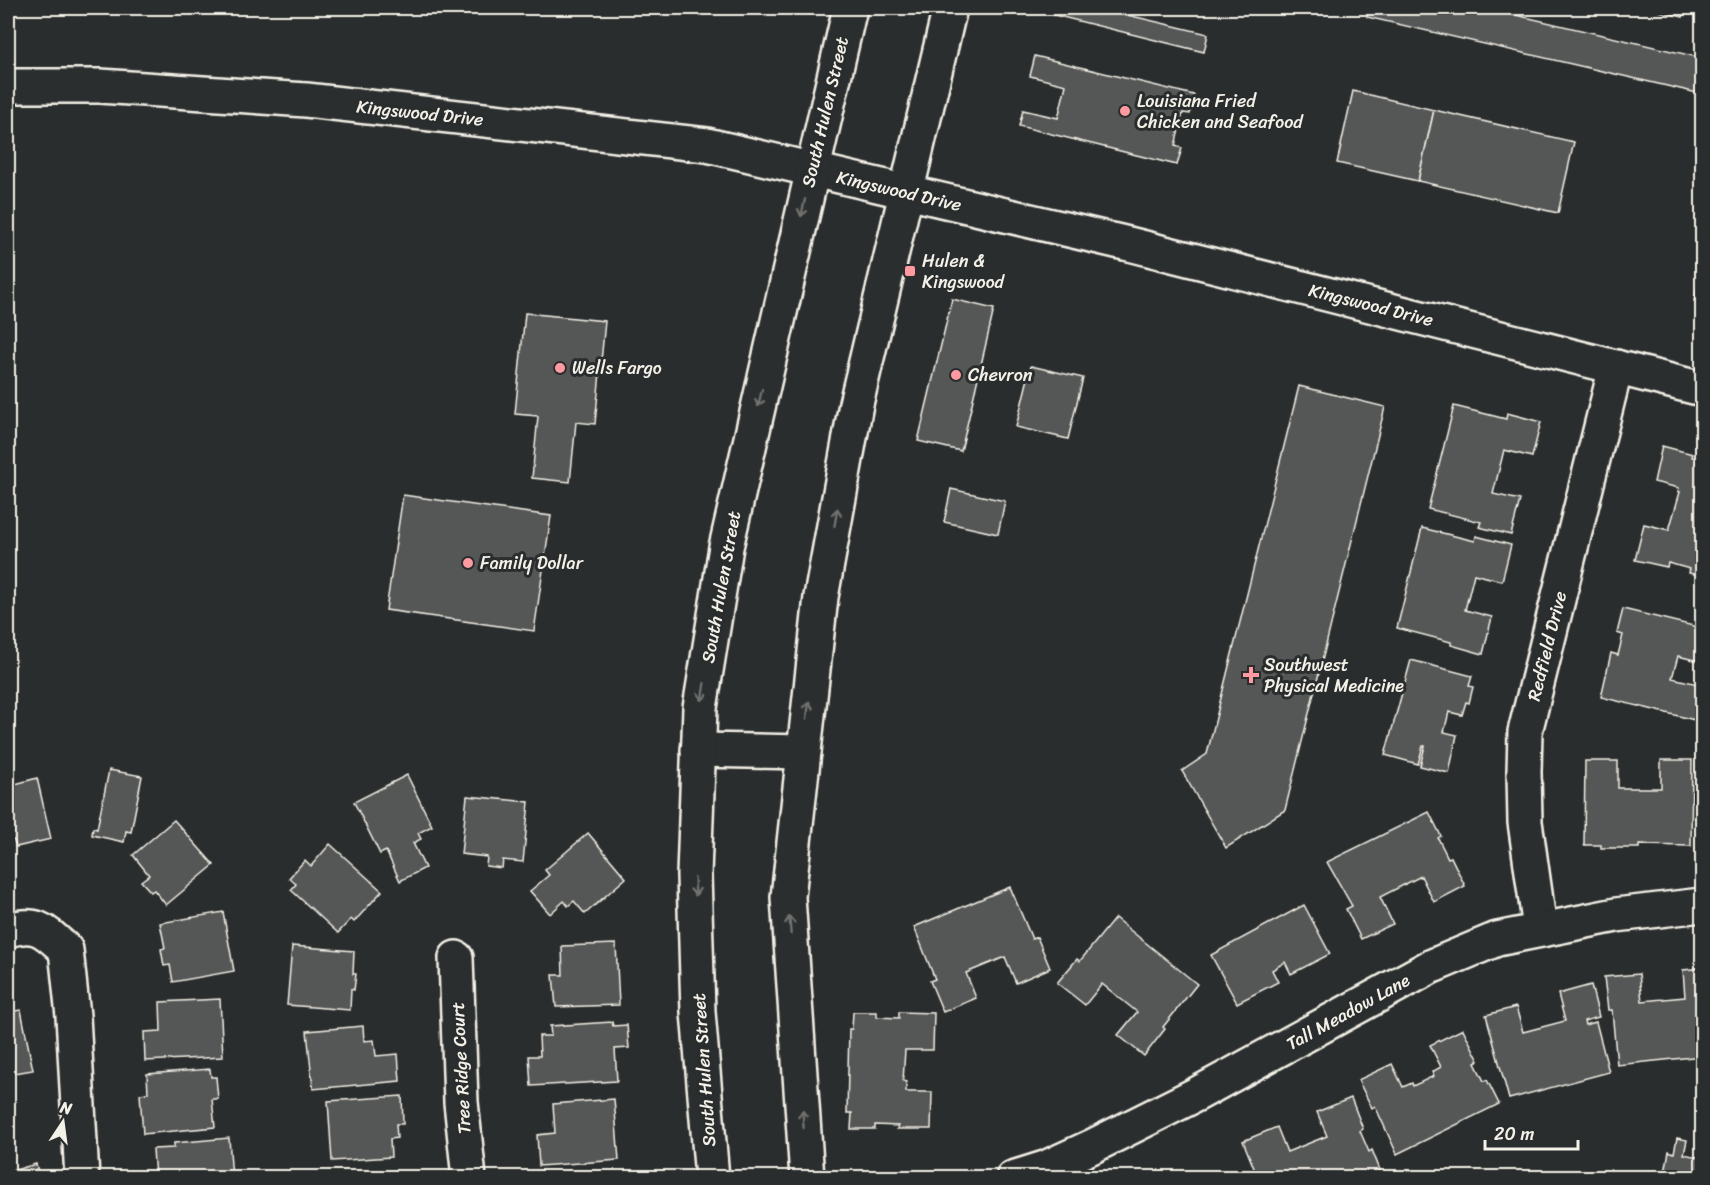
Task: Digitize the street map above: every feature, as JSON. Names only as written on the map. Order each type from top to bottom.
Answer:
[{"type":"street","name":"South Hulen Street","points":[[712,1178],[698,1012],[694,875],[700,708],[726,547],[850,8]]},
{"type":"street","points":[[807,1178],[788,897],[821,597],[856,404],[950,8]]},
{"type":"street","name":"Kingswood Drive","points":[[8,86],[100,86],[306,100],[707,145],[1144,248],[1702,389]]},
{"type":"street","name":"Redfield Drive","points":[[1540,929],[1525,822],[1526,732],[1616,367]]},
{"type":"street","points":[[698,750],[804,752]]},
{"type":"street","name":"Tall Meadow Lane","points":[[1013,1178],[1047,1173],[1093,1146],[1197,1094],[1430,967],[1497,939],[1616,915],[1702,905]]},
{"type":"street","points":[[8,930],[23,925],[44,930],[66,950],[73,1016],[82,1178]]},
{"type":"street","name":"Tree Ridge Court","points":[[456,958],[461,1102],[469,1178]]},
{"type":"building","points":[[646,8],[671,8],[669,13]]},
{"type":"building","points":[[1047,8],[1098,8],[1208,34],[1204,52],[1046,13]]},
{"type":"building","points":[[1369,8],[1486,8],[1702,58],[1702,94],[1367,17]]},
{"type":"building","points":[[1648,8],[1685,8],[1683,17]]},
{"type":"building","name":"Louisiana Fried Chicken and Seafood","points":[[1035,56],[1194,95],[1190,114],[1183,113],[1175,146],[1182,148],[1177,165],[1019,126],[1023,110],[1058,118],[1066,85],[1030,76]]},
{"type":"building","points":[[1353,91],[1434,110],[1418,181],[1337,163]]},
{"type":"building","points":[[1434,110],[1574,142],[1558,213],[1418,181]]},
{"type":"building","points":[[1702,268],[1702,303],[1694,301]]},
{"type":"building","name":"Chevron","points":[[952,299],[994,309],[961,451],[918,441]]},
{"type":"building","name":"Wells Fargo","points":[[525,313],[605,321],[595,424],[576,422],[570,482],[532,478],[538,416],[515,414]]},
{"type":"building","points":[[1031,366],[1083,378],[1068,439],[1016,427]]},
{"type":"building","points":[[1299,386],[1385,407],[1285,810],[1226,848],[1182,771],[1207,754]]},
{"type":"building","points":[[1454,406],[1506,419],[1507,413],[1541,422],[1532,457],[1504,450],[1493,494],[1520,500],[1511,535],[1479,527],[1481,522],[1428,509]]},
{"type":"building","points":[[1662,446],[1693,454],[1692,457],[1702,460],[1702,576],[1689,573],[1690,569],[1668,563],[1667,567],[1635,560],[1644,524],[1669,530],[1680,492],[1679,488],[1654,482]]},
{"type":"building","points":[[951,489],[1005,501],[998,534],[944,522]]},
{"type":"building","name":"Family Dollar","points":[[403,495],[551,516],[534,631],[386,610]]},
{"type":"building","points":[[1422,528],[1475,541],[1476,536],[1511,545],[1502,581],[1474,574],[1465,610],[1492,617],[1483,654],[1451,645],[1451,642],[1397,628]]},
{"type":"building","points":[[1623,609],[1702,628],[1702,662],[1678,656],[1672,678],[1702,685],[1695,720],[1601,697],[1611,653],[1618,655],[1623,635],[1617,633]]},
{"type":"building","points":[[1411,660],[1472,676],[1469,686],[1473,687],[1469,703],[1466,702],[1462,715],[1449,712],[1444,732],[1457,735],[1449,773],[1420,766],[1425,746],[1423,746],[1418,764],[1385,755]]},
{"type":"building","points":[[1661,760],[1692,760],[1691,846],[1639,845],[1639,848],[1601,848],[1601,845],[1584,845],[1585,761],[1618,761],[1618,788],[1661,788]]},
{"type":"building","points":[[109,770],[142,776],[131,832],[126,831],[124,842],[92,835],[93,828],[97,829]]},
{"type":"building","points":[[407,775],[432,826],[418,833],[421,839],[413,843],[425,868],[400,881],[386,851],[380,854],[354,802]]},
{"type":"building","points":[[37,778],[51,839],[16,847],[14,840],[8,842],[8,786]]},
{"type":"building","points":[[467,796],[529,802],[523,862],[503,860],[502,868],[486,866],[487,857],[461,854]]},
{"type":"building","points":[[1429,812],[1441,836],[1438,838],[1448,858],[1451,857],[1465,886],[1434,902],[1421,876],[1380,897],[1393,924],[1361,939],[1346,909],[1352,906],[1327,862]]},
{"type":"building","points":[[174,820],[214,865],[166,905],[154,890],[151,892],[141,881],[149,875],[133,855]]},
{"type":"building","points":[[588,833],[626,878],[585,914],[574,901],[568,906],[564,901],[550,914],[530,891],[549,875],[545,870]]},
{"type":"building","points":[[330,844],[382,891],[354,922],[351,919],[338,933],[291,890],[296,884],[289,878],[305,860],[311,866]]},
{"type":"building","points":[[1010,887],[1032,939],[1037,937],[1050,968],[1016,983],[1005,957],[966,973],[976,998],[943,1012],[930,981],[935,979],[914,927]]},
{"type":"building","points":[[1304,905],[1330,954],[1291,974],[1285,962],[1272,970],[1278,982],[1237,1003],[1211,955]]},
{"type":"building","points":[[223,912],[234,971],[173,982],[170,965],[164,966],[161,949],[165,948],[160,923]]},
{"type":"building","points":[[1115,918],[1197,984],[1163,1027],[1165,1029],[1144,1056],[1118,1035],[1137,1012],[1102,984],[1085,1005],[1057,983],[1077,959],[1080,961]]},
{"type":"building","points":[[616,944],[619,1005],[556,1007],[553,975],[563,975],[562,946]]},
{"type":"building","points":[[292,946],[354,951],[353,974],[356,974],[354,990],[351,989],[350,1010],[287,1005]]},
{"type":"building","points":[[1702,968],[1702,1056],[1617,1065],[1612,1010],[1608,1010],[1604,977],[1639,974],[1642,1001],[1685,997],[1683,970]]},
{"type":"building","points":[[1591,985],[1599,1017],[1584,1021],[1585,1025],[1596,1022],[1609,1072],[1509,1099],[1486,1015],[1516,1007],[1523,1032],[1565,1021],[1558,994]]},
{"type":"building","points":[[220,999],[223,1057],[145,1061],[144,1032],[161,1031],[160,1002]]},
{"type":"building","points":[[21,1010],[33,1070],[8,1074],[8,1012]]},
{"type":"building","points":[[853,1012],[877,1012],[877,1017],[899,1018],[899,1012],[934,1013],[933,1050],[905,1050],[903,1081],[906,1082],[906,1092],[932,1092],[931,1129],[897,1129],[898,1126],[875,1125],[875,1129],[851,1129],[852,1113],[847,1113],[849,1029],[852,1029]]},
{"type":"building","points":[[612,1022],[613,1026],[627,1025],[629,1048],[615,1049],[617,1081],[531,1086],[529,1056],[540,1056],[539,1036],[551,1036],[550,1026]]},
{"type":"building","points":[[363,1026],[364,1041],[374,1040],[376,1056],[398,1054],[400,1081],[313,1089],[307,1031]]},
{"type":"building","points":[[1463,1029],[1479,1061],[1475,1063],[1499,1104],[1397,1154],[1375,1106],[1372,1108],[1358,1080],[1392,1064],[1403,1087],[1412,1083],[1413,1086],[1434,1076],[1432,1072],[1441,1067],[1430,1045]]},
{"type":"building","points":[[210,1069],[211,1077],[216,1077],[218,1099],[212,1099],[215,1127],[143,1134],[140,1094],[148,1093],[147,1074]]},
{"type":"building","points":[[402,1096],[403,1124],[396,1124],[397,1138],[390,1139],[391,1157],[332,1161],[328,1101]]},
{"type":"building","points":[[1351,1098],[1363,1129],[1360,1131],[1369,1152],[1372,1150],[1382,1175],[1375,1178],[1260,1178],[1243,1141],[1277,1127],[1287,1152],[1327,1136],[1317,1112]]},
{"type":"building","points":[[614,1099],[619,1160],[539,1166],[537,1135],[555,1133],[553,1104]]},
{"type":"building","points":[[229,1138],[232,1178],[155,1178],[153,1149],[174,1148],[174,1143]]},
{"type":"building","points":[[1677,1138],[1687,1140],[1684,1154],[1702,1158],[1702,1178],[1664,1178],[1669,1151],[1674,1153]]},
{"type":"building","points":[[36,1164],[40,1178],[8,1178],[8,1172]]},
{"type":"building","points":[[630,1172],[631,1178],[592,1178]]},
{"type":"place","name":"Louisiana Fried Chicken and Seafood","points":[[1125,111]]},
{"type":"place","name":"Hulen & Kingswood","points":[[910,271]]},
{"type":"place","name":"Wells Fargo","points":[[560,368]]},
{"type":"place","name":"Chevron","points":[[956,375]]},
{"type":"place","name":"Family Dollar","points":[[468,563]]},
{"type":"place","name":"Southwest Physical Medicine","points":[[1251,675]]}]
